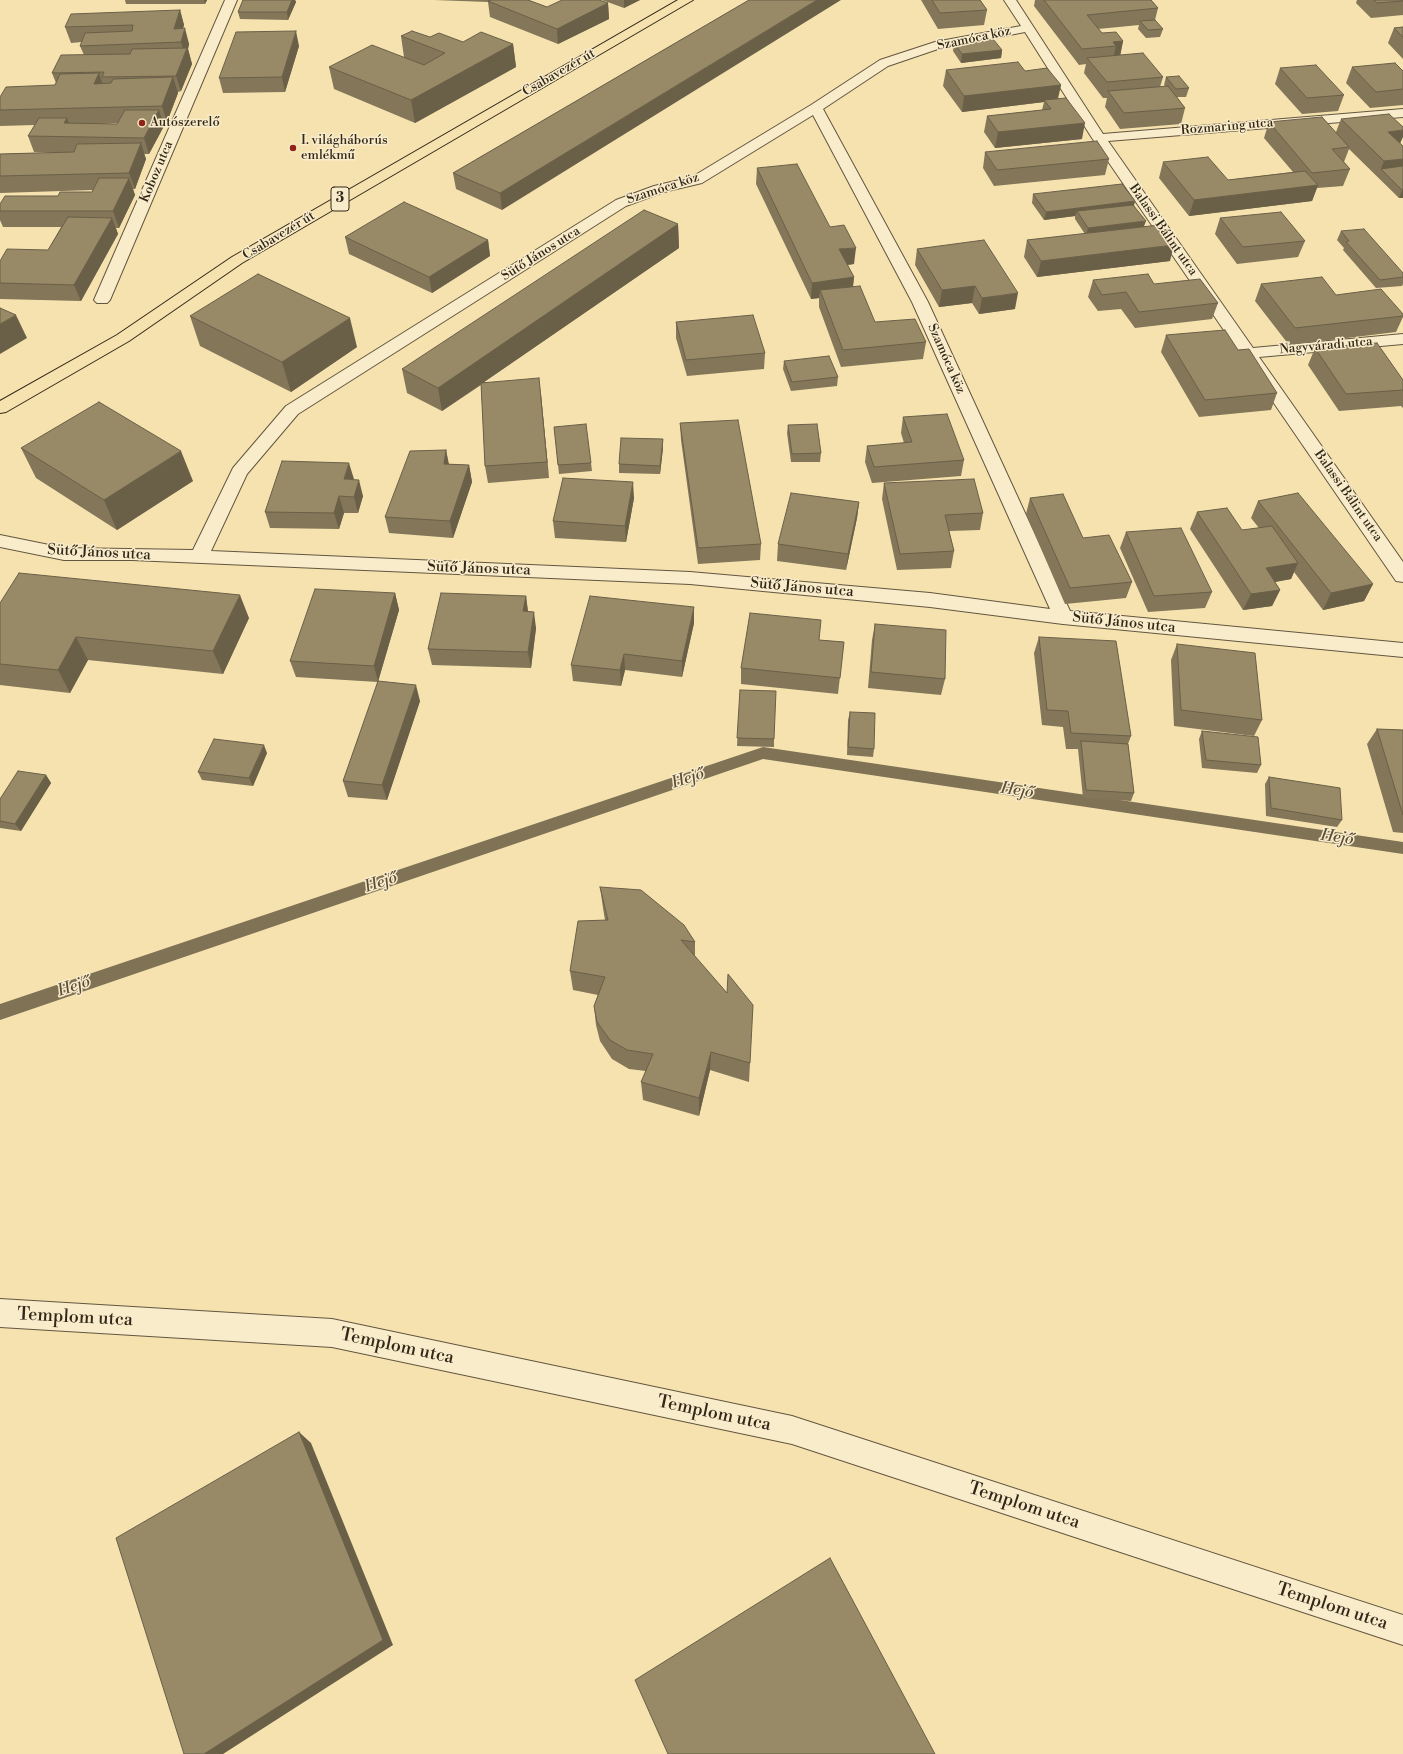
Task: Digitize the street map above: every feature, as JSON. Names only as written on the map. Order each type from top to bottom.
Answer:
[{"type":"main road","name":"Csabavezér út","points":[[0,408],[123,338],[237,260],[354,191],[688,0]]},
{"type":"street","name":"Koboz utca","points":[[102,300],[230,0]]},
{"type":"street","name":"Balassi Bálint utca","points":[[1010,0],[1099,138],[1250,353],[1403,576]]},
{"type":"street","name":"Szamóca köz","points":[[593,222],[621,203],[659,189],[697,180],[816,108],[884,63],[934,46],[1028,28]]},
{"type":"street","name":"Szamóca köz","points":[[816,108],[920,302],[1063,617]]},
{"type":"street","name":"Rozmaring utca","points":[[1099,138],[1403,112]]},
{"type":"street","name":"Sütő János utca","points":[[199,558],[239,472],[292,410],[593,222]]},
{"type":"street","name":"Nagyváradi utca","points":[[1250,353],[1403,339]]},
{"type":"street","name":"Sütő János utca","points":[[0,541],[64,554],[690,578],[930,600],[1063,617],[1403,650]]},
{"type":"street","name":"Templom utca","points":[[0,1314],[332,1333],[792,1430],[1403,1630]]},
{"type":"building","points":[[243,0],[292,0],[287,12],[238,12]]},
{"type":"building","points":[[528,0],[547,7],[562,0],[599,0],[608,3],[557,29],[488,1]]},
{"type":"building","points":[[749,0],[817,0],[500,193],[453,173]]},
{"type":"building","points":[[932,0],[980,0],[987,10],[940,13]]},
{"type":"building","points":[[1044,0],[1151,0],[1158,8],[1087,15],[1102,33],[1116,32],[1123,41],[1113,42],[1116,46],[1082,49]]},
{"type":"building","points":[[1374,0],[1403,0],[1403,1],[1377,3]]},
{"type":"building","points":[[180,10],[174,29],[185,28],[181,42],[80,46],[85,33],[132,31],[133,25],[65,27],[71,14]]},
{"type":"building","points":[[1155,20],[1163,29],[1148,30],[1140,21]]},
{"type":"building","points":[[1403,27],[1403,37],[1394,28]]},
{"type":"building","points":[[296,31],[282,77],[219,78],[236,32]]},
{"type":"building","points":[[412,31],[430,37],[439,33],[463,42],[481,32],[513,44],[411,100],[329,67],[372,45],[424,65],[445,53],[401,36]]},
{"type":"building","points":[[993,39],[1002,50],[962,54],[954,43]]},
{"type":"building","points":[[187,48],[176,76],[102,77],[104,72],[52,73],[61,55],[130,54],[132,49]]},
{"type":"building","points":[[1143,53],[1163,77],[1107,82],[1087,58]]},
{"type":"building","points":[[1018,62],[1025,71],[1047,68],[1061,85],[964,96],[946,70]]},
{"type":"building","points":[[1395,63],[1403,71],[1403,89],[1376,92],[1352,67]]},
{"type":"building","points":[[1316,65],[1344,95],[1307,98],[1280,68]]},
{"type":"building","points":[[99,73],[94,84],[111,83],[113,79],[173,77],[162,106],[0,110],[0,97],[6,87],[55,85],[60,74]]},
{"type":"building","points":[[1179,76],[1189,88],[1176,89],[1166,77]]},
{"type":"building","points":[[1168,86],[1185,108],[1124,113],[1108,91]]},
{"type":"building","points":[[1066,98],[1085,123],[998,132],[987,116],[1051,109],[1044,100]]},
{"type":"building","points":[[125,110],[159,110],[144,138],[28,136],[39,118],[67,118],[64,123],[117,124]]},
{"type":"building","points":[[1389,114],[1403,127],[1403,130],[1388,132],[1403,146],[1403,159],[1384,161],[1341,119]]},
{"type":"building","points":[[1322,117],[1349,147],[1332,149],[1350,169],[1312,173],[1269,122]]},
{"type":"building","points":[[1097,141],[1109,159],[997,170],[985,152]]},
{"type":"building","points":[[141,143],[129,173],[0,176],[0,154],[74,152],[77,144]]},
{"type":"building","points":[[1208,157],[1228,180],[1305,171],[1318,185],[1194,200],[1163,162]]},
{"type":"building","points":[[797,164],[830,227],[844,225],[856,248],[839,249],[854,277],[812,283],[757,168]]},
{"type":"building","points":[[1403,166],[1403,190],[1402,190],[1381,169]]},
{"type":"building","points":[[99,178],[129,178],[113,211],[0,211],[0,204],[5,196],[58,196],[60,192],[92,192]]},
{"type":"building","points":[[1122,184],[1135,201],[1046,212],[1033,194]]},
{"type":"building","points":[[404,202],[488,240],[429,277],[345,237]]},
{"type":"building","points":[[1133,205],[1146,221],[1088,228],[1077,211]]},
{"type":"building","points":[[644,210],[678,224],[438,388],[402,369]]},
{"type":"building","points":[[1281,212],[1305,241],[1243,247],[1220,218]]},
{"type":"building","points":[[68,217],[112,218],[74,285],[0,283],[0,261],[7,249],[48,250]]},
{"type":"building","points":[[1159,225],[1174,245],[1041,261],[1027,240]]},
{"type":"building","points":[[1364,229],[1403,273],[1403,277],[1380,280],[1346,242],[1349,241],[1341,231]]},
{"type":"building","points":[[984,240],[1018,293],[982,298],[975,286],[942,290],[917,249]]},
{"type":"building","points":[[258,274],[350,318],[282,362],[190,316]]},
{"type":"building","points":[[1148,274],[1154,284],[1200,279],[1218,303],[1139,312],[1126,292],[1102,295],[1093,280]]},
{"type":"building","points":[[1322,277],[1336,295],[1381,289],[1403,314],[1403,316],[1295,328],[1261,284]]},
{"type":"building","points":[[860,286],[875,322],[915,319],[926,342],[843,350],[820,290]]},
{"type":"building","points":[[0,308],[16,315],[0,324]]},
{"type":"building","points":[[753,315],[765,353],[686,360],[676,322]]},
{"type":"building","points":[[1225,330],[1238,350],[1249,349],[1277,393],[1205,400],[1166,335]]},
{"type":"building","points":[[1377,343],[1403,380],[1403,390],[1346,394],[1315,348]]},
{"type":"building","points":[[829,356],[838,377],[792,382],[784,361]]},
{"type":"building","points":[[539,378],[547,462],[485,466],[481,383]]},
{"type":"building","points":[[99,402],[181,451],[104,500],[21,448]]},
{"type":"building","points":[[947,414],[964,460],[874,467],[867,446],[912,442],[903,417]]},
{"type":"building","points":[[738,420],[761,544],[698,548],[680,423]]},
{"type":"building","points":[[586,424],[591,463],[558,465],[554,427]]},
{"type":"building","points":[[817,424],[821,453],[792,454],[788,425]]},
{"type":"building","points":[[621,438],[663,439],[660,466],[619,464]]},
{"type":"building","points":[[446,450],[444,464],[469,465],[450,521],[385,517],[410,451]]},
{"type":"building","points":[[282,461],[349,463],[344,479],[359,480],[354,497],[339,496],[334,513],[265,512]]},
{"type":"building","points":[[563,478],[633,482],[625,526],[553,521]]},
{"type":"building","points":[[974,479],[983,513],[945,515],[954,551],[900,554],[884,483]]},
{"type":"building","points":[[791,493],[859,502],[848,554],[778,544]]},
{"type":"building","points":[[1298,493],[1373,584],[1331,593],[1258,501]]},
{"type":"building","points":[[1063,494],[1083,538],[1109,535],[1132,582],[1070,588],[1030,498]]},
{"type":"building","points":[[1227,508],[1242,530],[1272,526],[1298,563],[1266,568],[1280,590],[1251,594],[1197,512]]},
{"type":"building","points":[[1181,528],[1212,592],[1154,596],[1126,532]]},
{"type":"building","points":[[19,573],[240,595],[213,651],[76,637],[58,670],[0,664],[0,603]]},
{"type":"building","points":[[315,589],[395,593],[374,666],[290,661]]},
{"type":"building","points":[[441,593],[526,596],[523,611],[534,612],[528,652],[428,649]]},
{"type":"building","points":[[590,596],[694,607],[682,661],[624,654],[620,670],[571,665]]},
{"type":"building","points":[[750,613],[821,620],[819,640],[844,642],[840,678],[741,668]]},
{"type":"building","points":[[875,624],[946,630],[945,679],[871,672]]},
{"type":"building","points":[[1039,637],[1116,641],[1131,736],[1071,733],[1068,711],[1047,710]]},
{"type":"building","points":[[1177,644],[1255,653],[1262,720],[1181,710]]},
{"type":"building","points":[[378,681],[416,685],[382,785],[343,781]]},
{"type":"building","points":[[740,690],[776,691],[774,739],[737,738]]},
{"type":"building","points":[[850,712],[875,713],[874,749],[848,747]]},
{"type":"building","points":[[1377,729],[1403,730],[1403,815]]},
{"type":"building","points":[[1202,731],[1258,737],[1261,765],[1206,760]]},
{"type":"building","points":[[214,739],[264,745],[249,778],[198,772]]},
{"type":"building","points":[[1081,741],[1128,744],[1134,793],[1086,790]]},
{"type":"building","points":[[18,771],[46,775],[15,824],[0,821],[0,799]]},
{"type":"building","points":[[1269,777],[1340,788],[1342,820],[1271,808]]},
{"type":"building","points":[[600,887],[641,890],[684,925],[695,942],[681,940],[727,993],[728,974],[753,1005],[750,1063],[711,1052],[699,1098],[641,1082],[653,1054],[627,1050],[610,1040],[597,1022],[594,1006],[605,977],[570,971],[578,921],[608,920]]},
{"type":"building","points":[[299,1432],[383,1640],[204,1754],[184,1754],[116,1538]]},
{"type":"building","points":[[830,1558],[935,1754],[668,1754],[635,1680]]},
{"type":"waterway","name":"Hejő","points":[[0,1012],[763,753],[1403,848]]},
{"type":"place","name":"Autószerelő","points":[[142,123]]},
{"type":"place","name":"I. világháborús emlékmű","points":[[293,148]]}]
